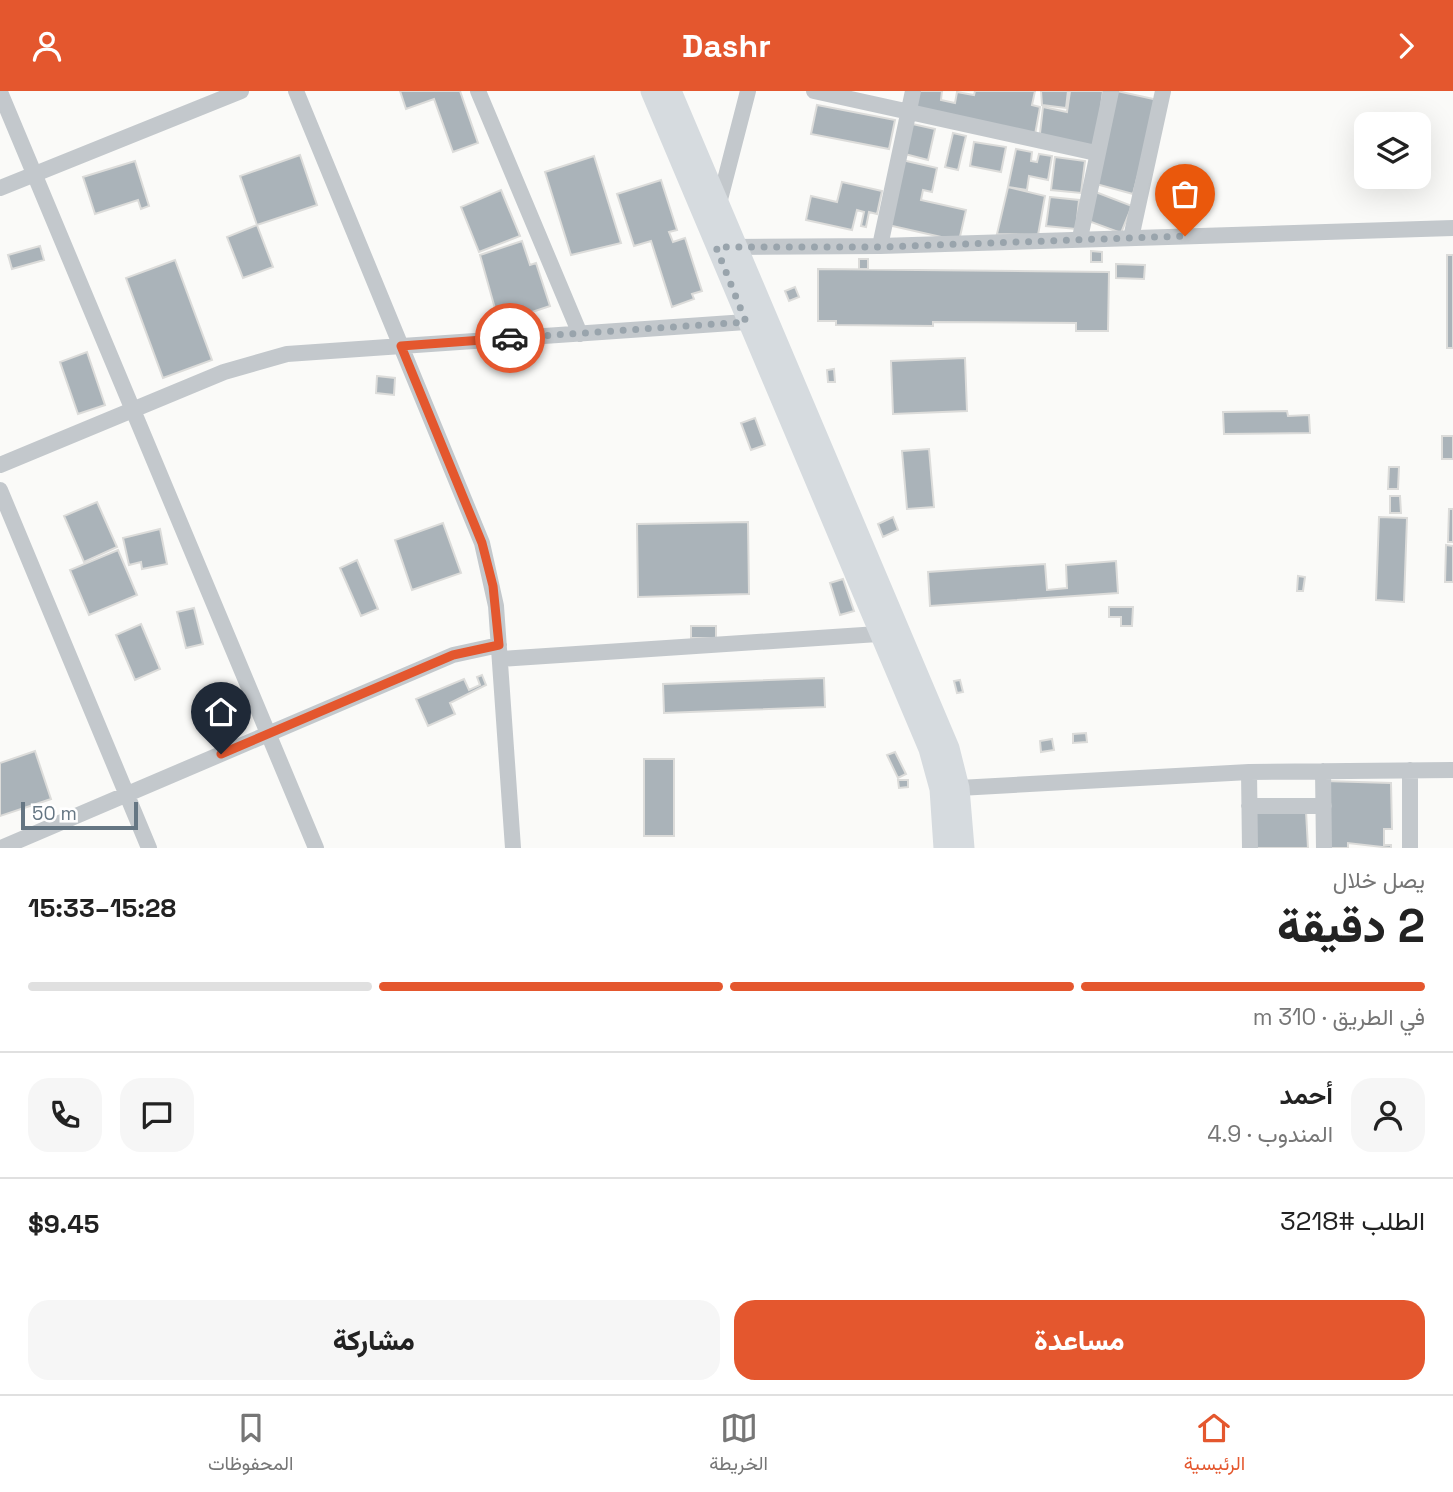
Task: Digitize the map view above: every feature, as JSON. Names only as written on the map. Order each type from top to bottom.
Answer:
[{"type":"main road","points":[[652,91],[712,214],[949,748],[959,788],[964,848]]},
{"type":"main road","points":[[671,91],[712,214]]},
{"type":"main road","points":[[726,247],[746,322],[935,768],[944,848]]},
{"type":"street","points":[[0,188],[241,91]]},
{"type":"street","points":[[296,91],[482,543],[493,586],[513,848]]},
{"type":"street","points":[[478,91],[580,334]]},
{"type":"street","points":[[712,214],[748,91]]},
{"type":"street","points":[[814,91],[1096,153]]},
{"type":"street","points":[[880,247],[913,91]]},
{"type":"street","points":[[1080,238],[1111,91]]},
{"type":"street","points":[[1131,238],[1163,91]]},
{"type":"street","points":[[0,92],[316,848]]},
{"type":"street","points":[[726,247],[880,247],[1080,238],[1453,228]]},
{"type":"street","points":[[0,465],[267,358],[308,351],[746,322]]},
{"type":"street","points":[[0,491],[149,848]]},
{"type":"street","points":[[1,848],[453,655],[878,634]]},
{"type":"street","points":[[1410,770],[1410,848]]},
{"type":"street","points":[[959,788],[1249,772],[1453,770]]},
{"type":"street","points":[[1324,771],[1324,848]]},
{"type":"street","points":[[1249,772],[1250,848]]},
{"type":"street","points":[[1249,806],[1324,806]]},
{"type":"building","points":[[400,91],[460,91],[478,143],[453,152],[434,99],[406,109]]},
{"type":"building","points":[[916,91],[942,91],[941,100],[955,103],[957,92],[974,95],[975,91],[1035,91],[1032,105],[1040,107],[1034,140],[913,109]]},
{"type":"building","points":[[1041,91],[1068,91],[1066,108],[1042,105]]},
{"type":"building","points":[[1070,91],[1103,91],[1095,156],[1039,142],[1043,107],[1067,112]]},
{"type":"building","points":[[1117,91],[1158,100],[1133,194],[1096,184]]},
{"type":"building","points":[[817,105],[895,120],[889,149],[811,134]]},
{"type":"building","points":[[908,123],[935,129],[928,160],[901,153]]},
{"type":"building","points":[[953,133],[966,136],[958,170],[945,167]]},
{"type":"building","points":[[974,142],[1006,147],[1001,172],[970,166]]},
{"type":"building","points":[[1016,149],[1032,152],[1031,161],[1037,162],[1039,154],[1052,156],[1048,180],[1029,176],[1027,190],[1008,187]]},
{"type":"building","points":[[300,155],[317,205],[257,225],[240,176]]},
{"type":"building","points":[[594,156],[621,243],[571,255],[545,172]]},
{"type":"building","points":[[1055,157],[1085,161],[1081,193],[1051,190]]},
{"type":"building","points":[[902,160],[937,168],[932,192],[923,190],[921,200],[966,210],[959,241],[888,225]]},
{"type":"building","points":[[135,161],[149,206],[141,209],[138,200],[95,214],[83,177]]},
{"type":"building","points":[[661,180],[677,230],[669,232],[673,242],[685,238],[702,291],[692,294],[694,299],[672,307],[651,241],[634,246],[617,194]]},
{"type":"building","points":[[842,182],[882,191],[877,214],[869,212],[866,227],[861,226],[864,212],[857,210],[852,230],[806,220],[811,196],[837,202]]},
{"type":"building","points":[[1008,187],[1045,196],[1038,235],[997,234]]},
{"type":"building","points":[[501,190],[520,236],[479,252],[461,207]]},
{"type":"building","points":[[1093,191],[1132,206],[1121,233],[1083,219]]},
{"type":"building","points":[[1050,197],[1079,200],[1076,229],[1046,226]]},
{"type":"building","points":[[257,225],[273,267],[243,278],[227,237]]},
{"type":"building","points":[[522,241],[530,265],[536,263],[550,306],[499,323],[480,255]]},
{"type":"building","points":[[40,246],[44,260],[12,269],[8,255]]},
{"type":"building","points":[[1091,251],[1102,252],[1102,262],[1091,262]]},
{"type":"building","points":[[1447,255],[1453,255],[1453,348],[1447,348]]},
{"type":"building","points":[[859,259],[868,259],[868,269],[859,269]]},
{"type":"building","points":[[175,260],[212,360],[163,378],[126,278]]},
{"type":"building","points":[[1116,264],[1145,265],[1144,279],[1116,278]]},
{"type":"building","points":[[818,269],[1109,272],[1108,331],[1076,331],[1076,323],[933,322],[933,326],[836,325],[836,321],[818,321]]},
{"type":"building","points":[[795,287],[799,297],[789,301],[785,291]]},
{"type":"building","points":[[87,352],[105,405],[78,414],[60,362]]},
{"type":"building","points":[[965,358],[967,411],[893,414],[891,361]]},
{"type":"building","points":[[834,369],[835,382],[828,382],[827,370]]},
{"type":"building","points":[[377,376],[395,378],[394,395],[376,393]]},
{"type":"building","points":[[1287,411],[1288,416],[1309,415],[1310,433],[1224,434],[1223,412]]},
{"type":"building","points":[[755,418],[765,445],[751,450],[741,423]]},
{"type":"building","points":[[1442,436],[1453,436],[1453,459],[1442,459]]},
{"type":"building","points":[[929,449],[934,507],[907,509],[902,451]]},
{"type":"building","points":[[1389,467],[1399,467],[1398,489],[1388,489]]},
{"type":"building","points":[[1390,496],[1400,496],[1401,513],[1390,513]]},
{"type":"building","points":[[97,502],[117,547],[84,562],[64,516]]},
{"type":"building","points":[[1449,509],[1453,509],[1453,542],[1448,542]]},
{"type":"building","points":[[893,517],[898,530],[883,537],[878,524]]},
{"type":"building","points":[[1379,517],[1407,518],[1404,602],[1376,600]]},
{"type":"building","points":[[748,522],[749,594],[638,597],[637,524]]},
{"type":"building","points":[[443,523],[461,573],[412,590],[395,540]]},
{"type":"building","points":[[160,529],[167,564],[142,569],[141,562],[129,565],[123,538]]},
{"type":"building","points":[[1446,545],[1453,546],[1453,582],[1445,582]]},
{"type":"building","points":[[118,550],[137,595],[89,615],[70,570]]},
{"type":"building","points":[[357,560],[378,609],[361,616],[340,568]]},
{"type":"building","points":[[1116,561],[1118,593],[930,606],[928,572],[1045,564],[1047,590],[1067,588],[1066,565]]},
{"type":"building","points":[[1298,576],[1305,577],[1303,591],[1297,591]]},
{"type":"building","points":[[843,579],[854,611],[840,615],[830,583]]},
{"type":"building","points":[[1109,607],[1133,607],[1132,626],[1121,626],[1121,617],[1109,617]]},
{"type":"building","points":[[194,608],[203,644],[186,648],[177,612]]},
{"type":"building","points":[[141,624],[160,669],[135,680],[116,635]]},
{"type":"building","points":[[691,626],[716,626],[716,638],[691,638]]},
{"type":"building","points":[[482,675],[486,685],[450,703],[455,714],[428,726],[416,699],[464,679],[469,690],[480,685],[477,677]]},
{"type":"building","points":[[824,678],[825,707],[664,713],[663,684]]},
{"type":"building","points":[[960,680],[963,692],[957,693],[954,681]]},
{"type":"building","points":[[235,710],[241,725],[231,730],[225,715]]},
{"type":"building","points":[[1086,733],[1087,742],[1073,743],[1073,734]]},
{"type":"building","points":[[1052,739],[1054,750],[1041,752],[1040,741]]},
{"type":"building","points":[[35,751],[51,799],[0,816],[0,763]]},
{"type":"building","points":[[895,752],[906,774],[898,778],[887,755]]},
{"type":"building","points":[[644,759],[674,759],[674,836],[644,836]]},
{"type":"building","points":[[898,780],[908,780],[908,787],[899,788]]},
{"type":"building","points":[[1325,781],[1391,783],[1392,829],[1384,829],[1384,845],[1391,845],[1391,848],[1348,843],[1348,848],[1324,848]]},
{"type":"building","points":[[1256,810],[1306,811],[1308,848],[1255,848]]},
{"type":"way so far","points":[[510,338],[746,322],[716,247],[880,247],[1185,236]]},
{"type":"route","points":[[221,754],[453,655],[499,645],[493,586],[482,543],[401,346],[510,338]]}]
